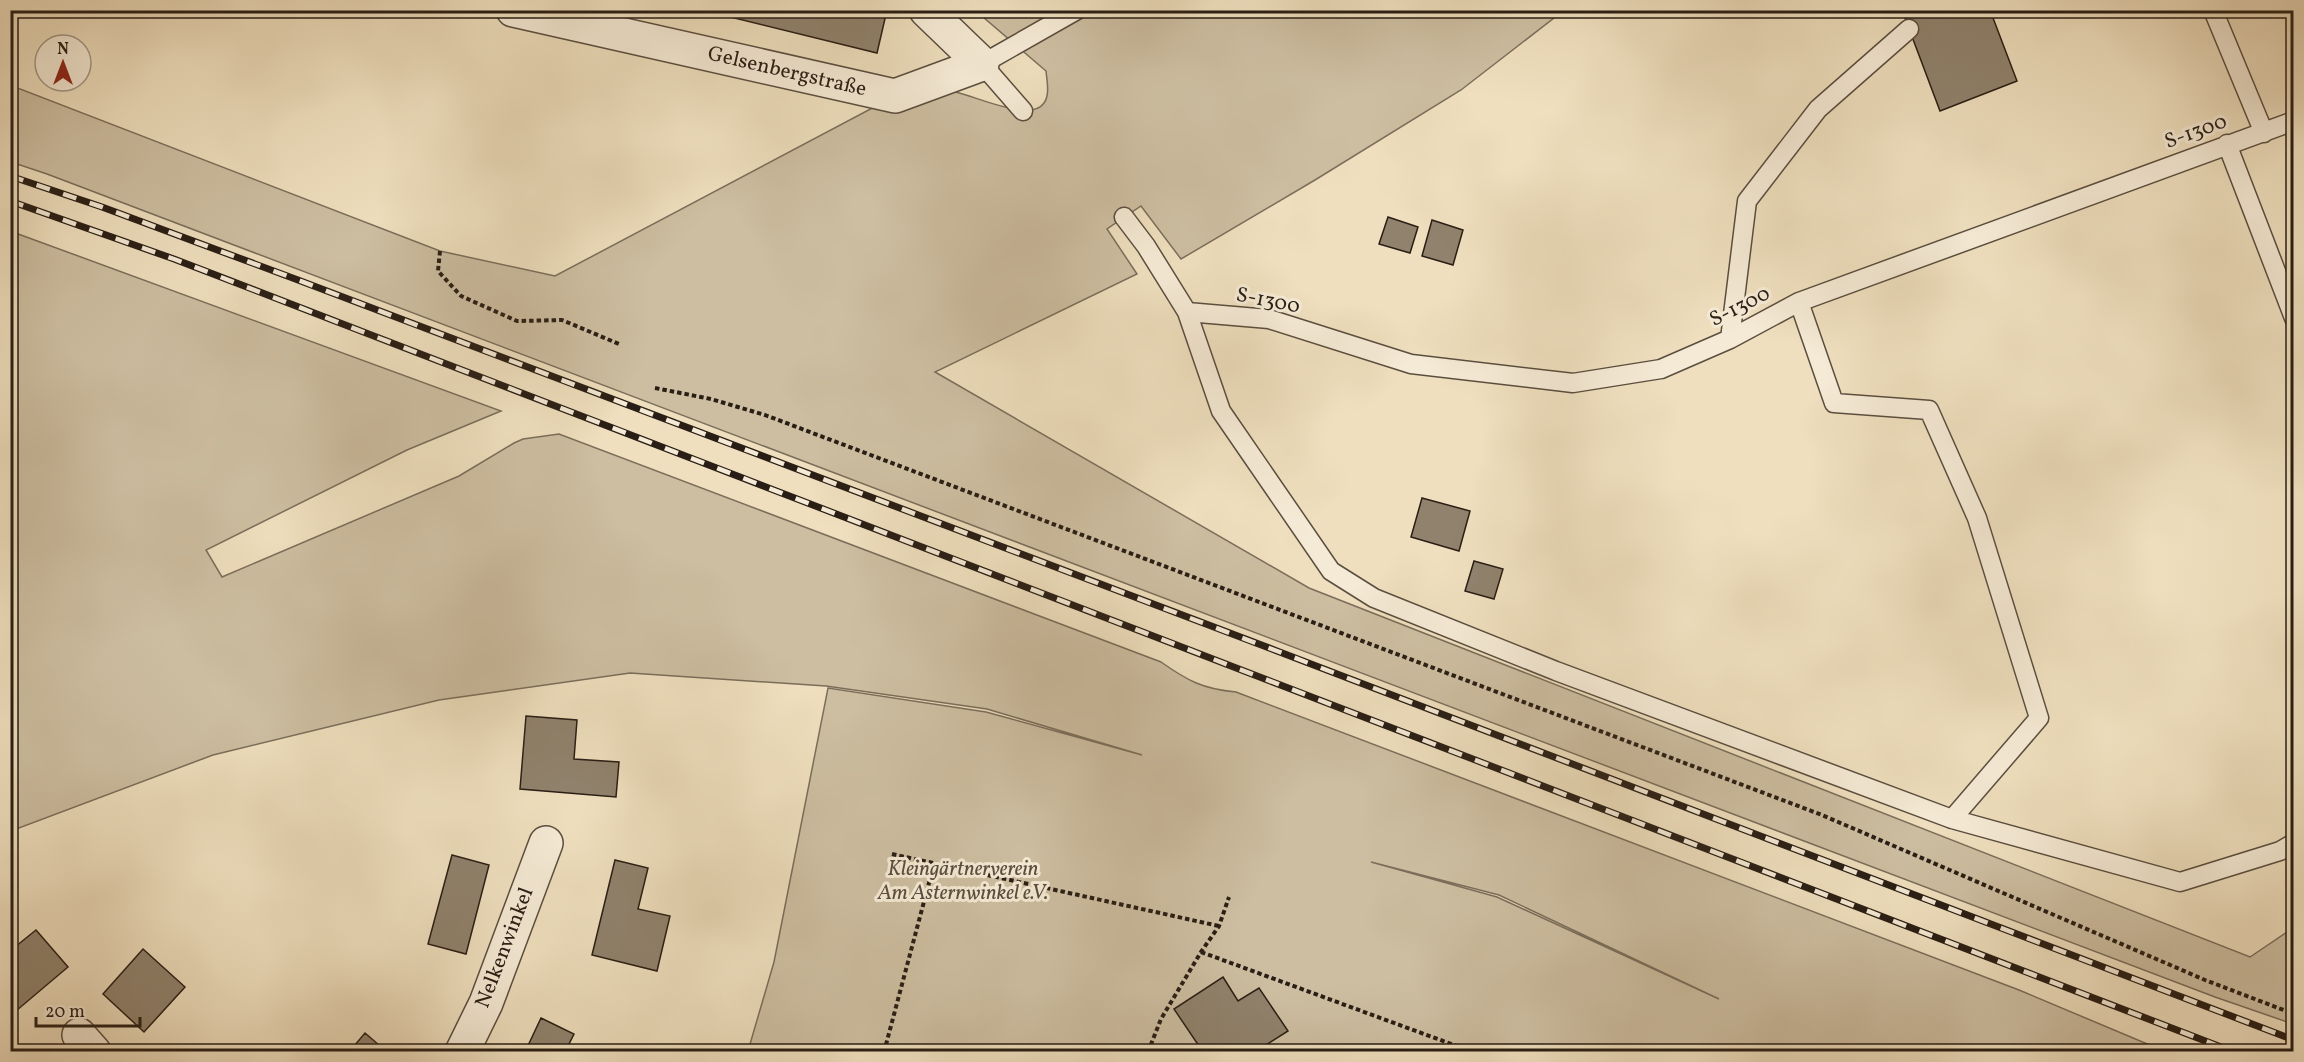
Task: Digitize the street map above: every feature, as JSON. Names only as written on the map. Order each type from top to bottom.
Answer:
[{"type":"street","name":"Gelsenbergstraße","points":[[513,10],[895,96],[982,64]]},
{"type":"street","points":[[926,10],[982,64]]},
{"type":"street","name":"Nelkenwinkel","points":[[462,1052],[486,1003],[546,843]]},
{"type":"lane","points":[[1023,111],[982,64],[1077,10]]},
{"type":"lane","points":[[2213,10],[2264,133]]},
{"type":"lane","points":[[1730,339],[1747,201],[1818,109],[1909,29]]},
{"type":"lane","name":"S-1300","points":[[1187,312],[1269,319],[1411,363],[1573,383],[1661,369],[1730,339],[1799,302],[2294,121]]},
{"type":"lane","points":[[2227,144],[2294,318]]},
{"type":"lane","points":[[1124,217],[1146,246],[1187,312],[1221,411],[1331,571],[1374,598],[1556,671],[1952,819],[2180,882],[2280,851],[2294,843]]},
{"type":"lane","points":[[1799,302],[1834,403],[1929,410],[1977,518],[2039,718],[1952,819]]},
{"type":"path","points":[[440,251],[438,271],[461,296],[517,321],[562,320],[619,345]]},
{"type":"path","points":[[655,388],[711,399],[765,415],[1822,814],[2205,980],[2294,1014]]},
{"type":"path","points":[[892,854],[1219,926]]},
{"type":"path","points":[[884,1052],[934,864]]},
{"type":"path","points":[[1148,1052],[1161,1019],[1219,926],[1229,897]]},
{"type":"path","points":[[1201,952],[1473,1052]]},
{"type":"green space","points":[[976,11],[1563,11],[1461,90],[1181,259],[1141,206],[1107,229],[1137,274],[935,372],[1309,588],[2250,957],[2293,928],[2293,1024],[2215,997],[11,162],[10,85],[440,251],[555,276],[895,96],[941,89],[1011,109],[1036,109],[1044,103],[1047,96],[1046,71]]},
{"type":"green space","name":"Kleingärtnerverein Am Asternwinkel e.V.","points":[[10,231],[501,411],[407,450],[206,550],[222,577],[459,476],[523,439],[559,434],[1161,662],[1196,683],[1214,689],[1236,692],[2019,990],[2164,1051],[748,1051],[774,962],[828,688],[986,712],[1142,755],[987,709],[826,686],[630,673],[439,700],[213,755],[11,831]],"holes":[[[1371,862],[1499,895],[1719,999],[1497,897]]]},
{"type":"building","points":[[702,10],[887,10],[877,53]]},
{"type":"building","points":[[1902,10],[1990,10],[2017,81],[1940,111]]},
{"type":"building","points":[[1388,217],[1418,227],[1410,253],[1379,244]]},
{"type":"building","points":[[1432,220],[1463,230],[1453,265],[1422,256]]},
{"type":"building","points":[[1422,498],[1470,511],[1459,551],[1411,537]]},
{"type":"building","points":[[1474,561],[1503,569],[1494,599],[1465,591]]},
{"type":"building","points":[[526,716],[577,720],[574,759],[619,762],[616,797],[520,789]]},
{"type":"building","points":[[452,855],[489,865],[466,954],[428,944]]},
{"type":"building","points":[[615,860],[648,868],[638,909],[670,916],[657,971],[592,955]]},
{"type":"building","points":[[36,930],[68,967],[10,1016],[10,951]]},
{"type":"building","points":[[143,949],[185,987],[144,1032],[103,994]]},
{"type":"building","points":[[1223,977],[1238,1001],[1259,988],[1288,1031],[1255,1052],[1203,1052],[1174,1009]]},
{"type":"building","points":[[541,1018],[574,1034],[565,1052],[525,1052]]},
{"type":"building","points":[[365,1033],[387,1052],[349,1052]]},
{"type":"railway","points":[[10,176],[102,207],[298,280],[2294,1040]]},
{"type":"railway","points":[[10,201],[174,259],[2234,1052]]}]
